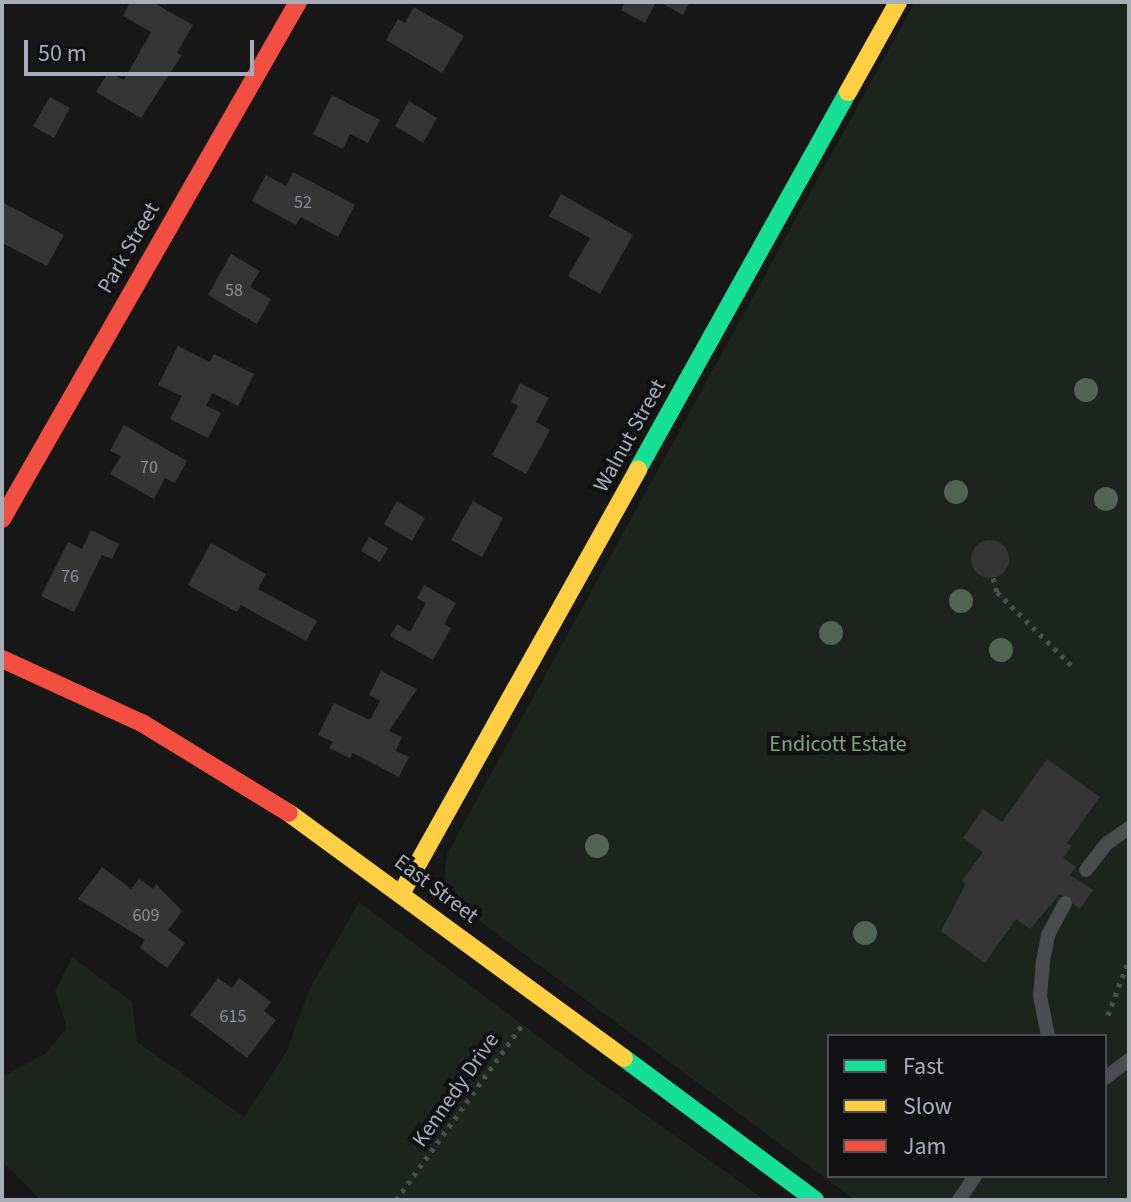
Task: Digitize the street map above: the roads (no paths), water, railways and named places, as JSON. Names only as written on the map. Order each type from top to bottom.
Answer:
[{"type":"street","name":"Park Street","points":[[2,519],[298,2]]},
{"type":"street","name":"Walnut Street","points":[[402,892],[898,2]]},
{"type":"street","name":"East Street","points":[[2,659],[142,723],[332,840],[815,1200]]},
{"type":"lane","points":[[1086,870],[1106,844],[1129,828]]},
{"type":"lane","points":[[1048,1034],[1040,996],[1043,961],[1048,935],[1065,903]]},
{"type":"lane","points":[[1107,1076],[1129,1060]]},
{"type":"lane","points":[[959,1200],[974,1178]]},
{"type":"park label","name":"Endicott Estate","points":[[838,745]]}]
